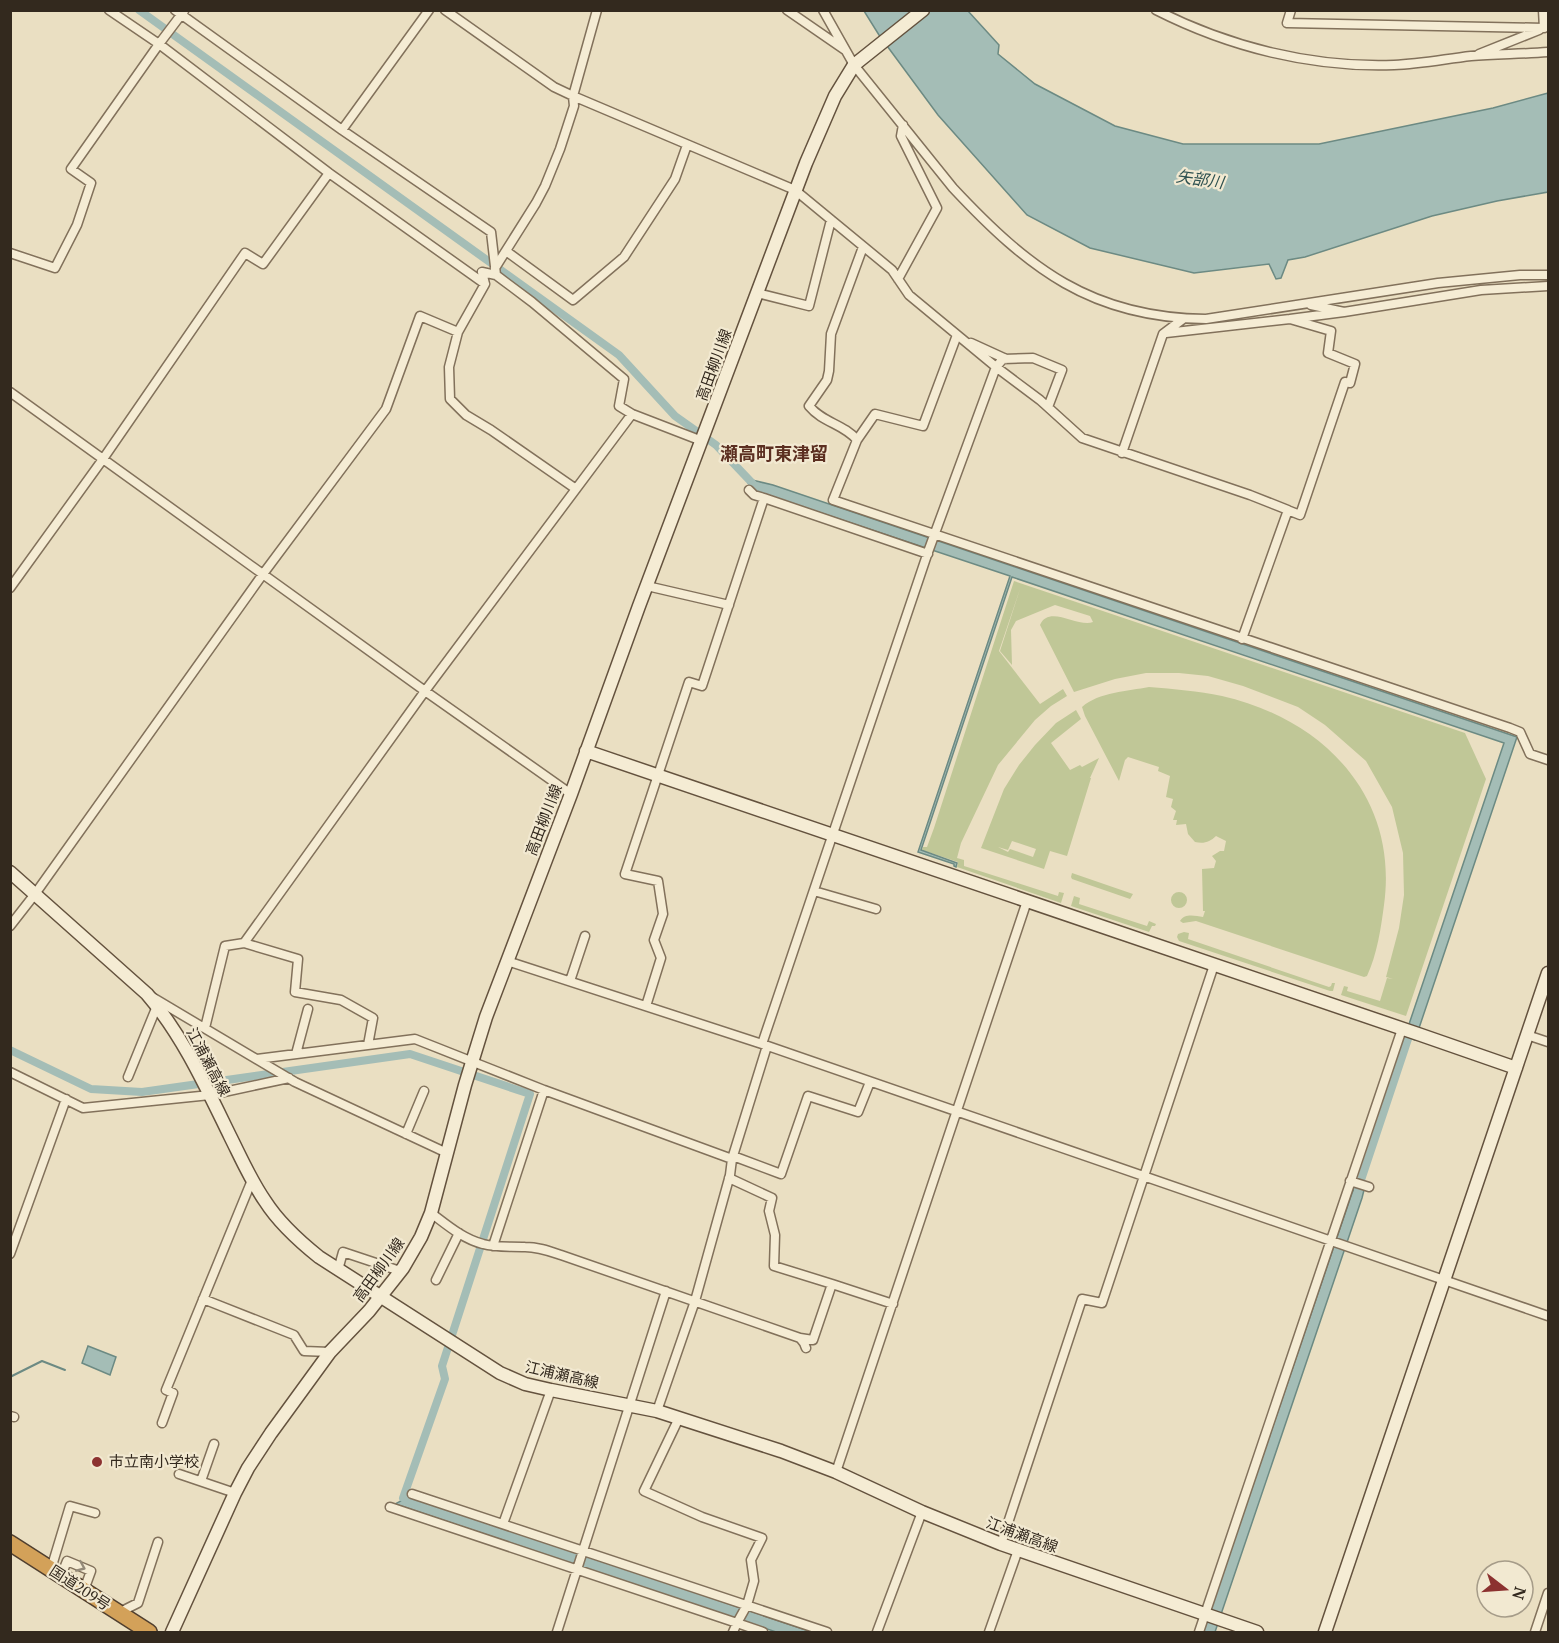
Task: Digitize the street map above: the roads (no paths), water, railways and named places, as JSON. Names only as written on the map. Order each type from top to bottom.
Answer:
[{"type":"highway","name":"国道209号","points":[[10,1543],[149,1632]]},
{"type":"main road","name":"高田柳川線","points":[[172,1632],[235,1493],[271,1433],[330,1352],[380,1297],[400,1271],[421,1237],[431,1213],[442,1151],[486,1017],[795,190],[835,96],[856,63],[923,10]]},
{"type":"main road","points":[[586,751],[1516,1068]]},
{"type":"main road","name":"江浦瀬高線","points":[[10,872],[147,994],[157,1006],[196,1066],[252,1180],[283,1225],[319,1257],[338,1270],[500,1373],[525,1384],[657,1411],[792,1455],[1001,1544],[1257,1632]]},
{"type":"main road","points":[[1325,1632],[1548,977]]},
{"type":"street","points":[[109,10],[159,44],[329,173],[485,284]]},
{"type":"street","points":[[342,130],[429,10]]},
{"type":"street","points":[[445,10],[554,87],[795,190],[892,270],[907,292],[959,337],[1048,407],[1082,438],[1250,495],[1300,515],[1346,382],[1350,382],[1355,364],[1328,353],[1331,331],[1290,319]]},
{"type":"street","points":[[495,272],[545,186],[560,149],[574,106],[573,96],[597,10]]},
{"type":"street","points":[[787,10],[848,52]]},
{"type":"street","points":[[823,10],[856,63],[953,188],[1001,236],[1055,279],[1085,295],[1117,307],[1139,313],[1206,320],[1438,283],[1520,275],[1548,275]]},
{"type":"street","points":[[1156,10],[1202,30],[1265,52],[1349,64],[1393,65],[1472,56],[1548,52]]},
{"type":"street","points":[[1291,10],[1287,23],[1546,28]]},
{"type":"street","points":[[1543,10],[1546,28]]},
{"type":"street","points":[[10,253],[55,268],[76,225],[91,183],[70,169],[180,12],[342,130],[490,232],[495,272]]},
{"type":"street","points":[[1472,56],[1546,28]]},
{"type":"street","points":[[898,279],[937,207],[901,136],[903,125]]},
{"type":"street","points":[[506,251],[573,300],[624,257],[675,179],[687,145]]},
{"type":"street","points":[[10,588],[103,459],[245,253],[263,264],[329,173]]},
{"type":"street","points":[[757,293],[809,306],[831,220]]},
{"type":"street","points":[[857,440],[848,432],[818,416],[809,406],[827,380],[831,334],[863,247]]},
{"type":"street","points":[[576,489],[466,415],[450,399],[449,368],[458,332],[485,284],[482,272],[495,272],[624,379],[619,406],[633,414],[702,441]]},
{"type":"street","points":[[1163,334],[1344,312],[1481,290],[1548,286]]},
{"type":"street","points":[[1305,304],[1344,312]]},
{"type":"street","points":[[10,926],[263,574],[386,409],[420,316],[458,332]]},
{"type":"street","points":[[1122,453],[1163,334],[1183,319]]},
{"type":"street","points":[[959,337],[923,426],[875,414],[857,440],[833,500],[1510,728],[1520,732],[1530,754],[1548,760]]},
{"type":"street","points":[[959,337],[1006,358],[1034,358],[1062,370],[1048,407]]},
{"type":"street","points":[[657,1411],[695,1301],[765,1045],[814,891],[928,553],[996,367],[1003,358],[1006,358]]},
{"type":"street","points":[[10,392],[571,794]]},
{"type":"street","points":[[244,943],[425,691],[633,414]]},
{"type":"street","points":[[749,490],[754,495],[928,553]]},
{"type":"street","points":[[646,1006],[661,958],[654,940],[663,914],[658,881],[625,874],[689,682],[702,686],[764,498]]},
{"type":"street","points":[[1242,639],[1288,510],[1285,509]]},
{"type":"street","points":[[647,586],[729,605]]},
{"type":"street","points":[[814,891],[876,909]]},
{"type":"street","points":[[836,1472],[1027,901]]},
{"type":"street","points":[[570,981],[585,936]]},
{"type":"street","points":[[205,1028],[225,946],[244,943],[298,959],[296,992],[341,1000],[373,1018],[368,1045]]},
{"type":"street","points":[[507,961],[765,1045],[1548,1316]]},
{"type":"street","points":[[1001,1544],[1082,1299],[1102,1303],[1214,965]]},
{"type":"street","points":[[147,994],[292,1080],[442,1151]]},
{"type":"street","points":[[128,1077],[157,1006]]},
{"type":"street","points":[[296,1054],[308,1009]]},
{"type":"street","points":[[1198,1632],[1206,1615],[1332,1241],[1360,1184],[1404,1029]]},
{"type":"street","points":[[1527,1035],[1548,1042]]},
{"type":"street","points":[[260,1061],[296,1054],[415,1039],[544,1090],[781,1174],[808,1096],[858,1112],[870,1082]]},
{"type":"street","points":[[10,1072],[83,1108],[292,1080]]},
{"type":"street","points":[[495,1246],[544,1090]]},
{"type":"street","points":[[406,1134],[424,1091]]},
{"type":"street","points":[[10,1254],[66,1099]]},
{"type":"street","points":[[729,1177],[772,1198],[769,1211],[775,1235],[774,1266],[893,1304]]},
{"type":"street","points":[[162,1423],[173,1392],[166,1390],[252,1180]]},
{"type":"street","points":[[431,1213],[463,1236],[484,1245],[539,1248],[800,1338],[813,1340],[832,1284]]},
{"type":"street","points":[[436,1280],[463,1236]]},
{"type":"street","points":[[338,1270],[343,1252],[400,1271]]},
{"type":"street","points":[[557,1632],[666,1291]]},
{"type":"street","points":[[202,1299],[294,1335],[304,1351],[330,1352]]},
{"type":"street","points":[[800,1338],[806,1348]]},
{"type":"street","points":[[503,1524],[551,1390]]},
{"type":"street","points":[[679,1418],[644,1491],[702,1517],[762,1538],[751,1560],[754,1581],[747,1605],[735,1628]]},
{"type":"street","points":[[201,1481],[214,1444]]},
{"type":"street","points":[[179,1474],[235,1493]]},
{"type":"street","points":[[412,1494],[826,1632]]},
{"type":"street","points":[[56,1572],[70,1506],[95,1513]]},
{"type":"street","points":[[390,1507],[577,1570],[735,1628],[763,1632]]},
{"type":"street","points":[[877,1632],[922,1512]]},
{"type":"street","points":[[122,1615],[126,1609],[138,1603],[158,1542]]},
{"type":"street","points":[[989,1632],[1018,1550]]},
{"type":"street","points":[[1535,1632],[1548,1593]]},
{"type":"water","name":"矢部川","points":[[864,11],[968,11],[999,45],[998,54],[1035,84],[1115,126],[1183,144],[1319,144],[1493,108],[1548,93],[1548,192],[1432,216],[1305,257],[1288,260],[1281,278],[1276,279],[1269,264],[1194,273],[1090,248],[1027,215],[938,115]]},
{"type":"water","points":[[752,480],[773,485],[1517,737],[1415,1040],[1405,1036],[1504,743],[1012,577],[921,850],[957,863],[956,867],[954,864],[918,852],[1010,576],[758,492],[748,483]]},
{"type":"water","points":[[1358,1180],[1366,1182],[1362,1198],[1215,1632],[1203,1632],[1352,1193]]},
{"type":"water","points":[[88,1346],[116,1357],[110,1375],[82,1363]]},
{"type":"water","points":[[410,1496],[812,1632],[776,1632],[395,1504]]},
{"type":"waterway","points":[[139,10],[619,355],[675,416],[716,445],[755,486],[759,487]]},
{"type":"waterway","points":[[1358,1189],[1412,1027]]},
{"type":"waterway","points":[[10,1050],[91,1089],[142,1092],[410,1054],[530,1094],[442,1366],[445,1379],[403,1498],[415,1502]]},
{"type":"waterway","points":[[10,1377],[42,1361],[65,1370]]},
{"type":"place","name":"市立南小学校","points":[[97,1462]]},
{"type":"district","name":"瀬高町東津留","points":[[774,454]]}]
